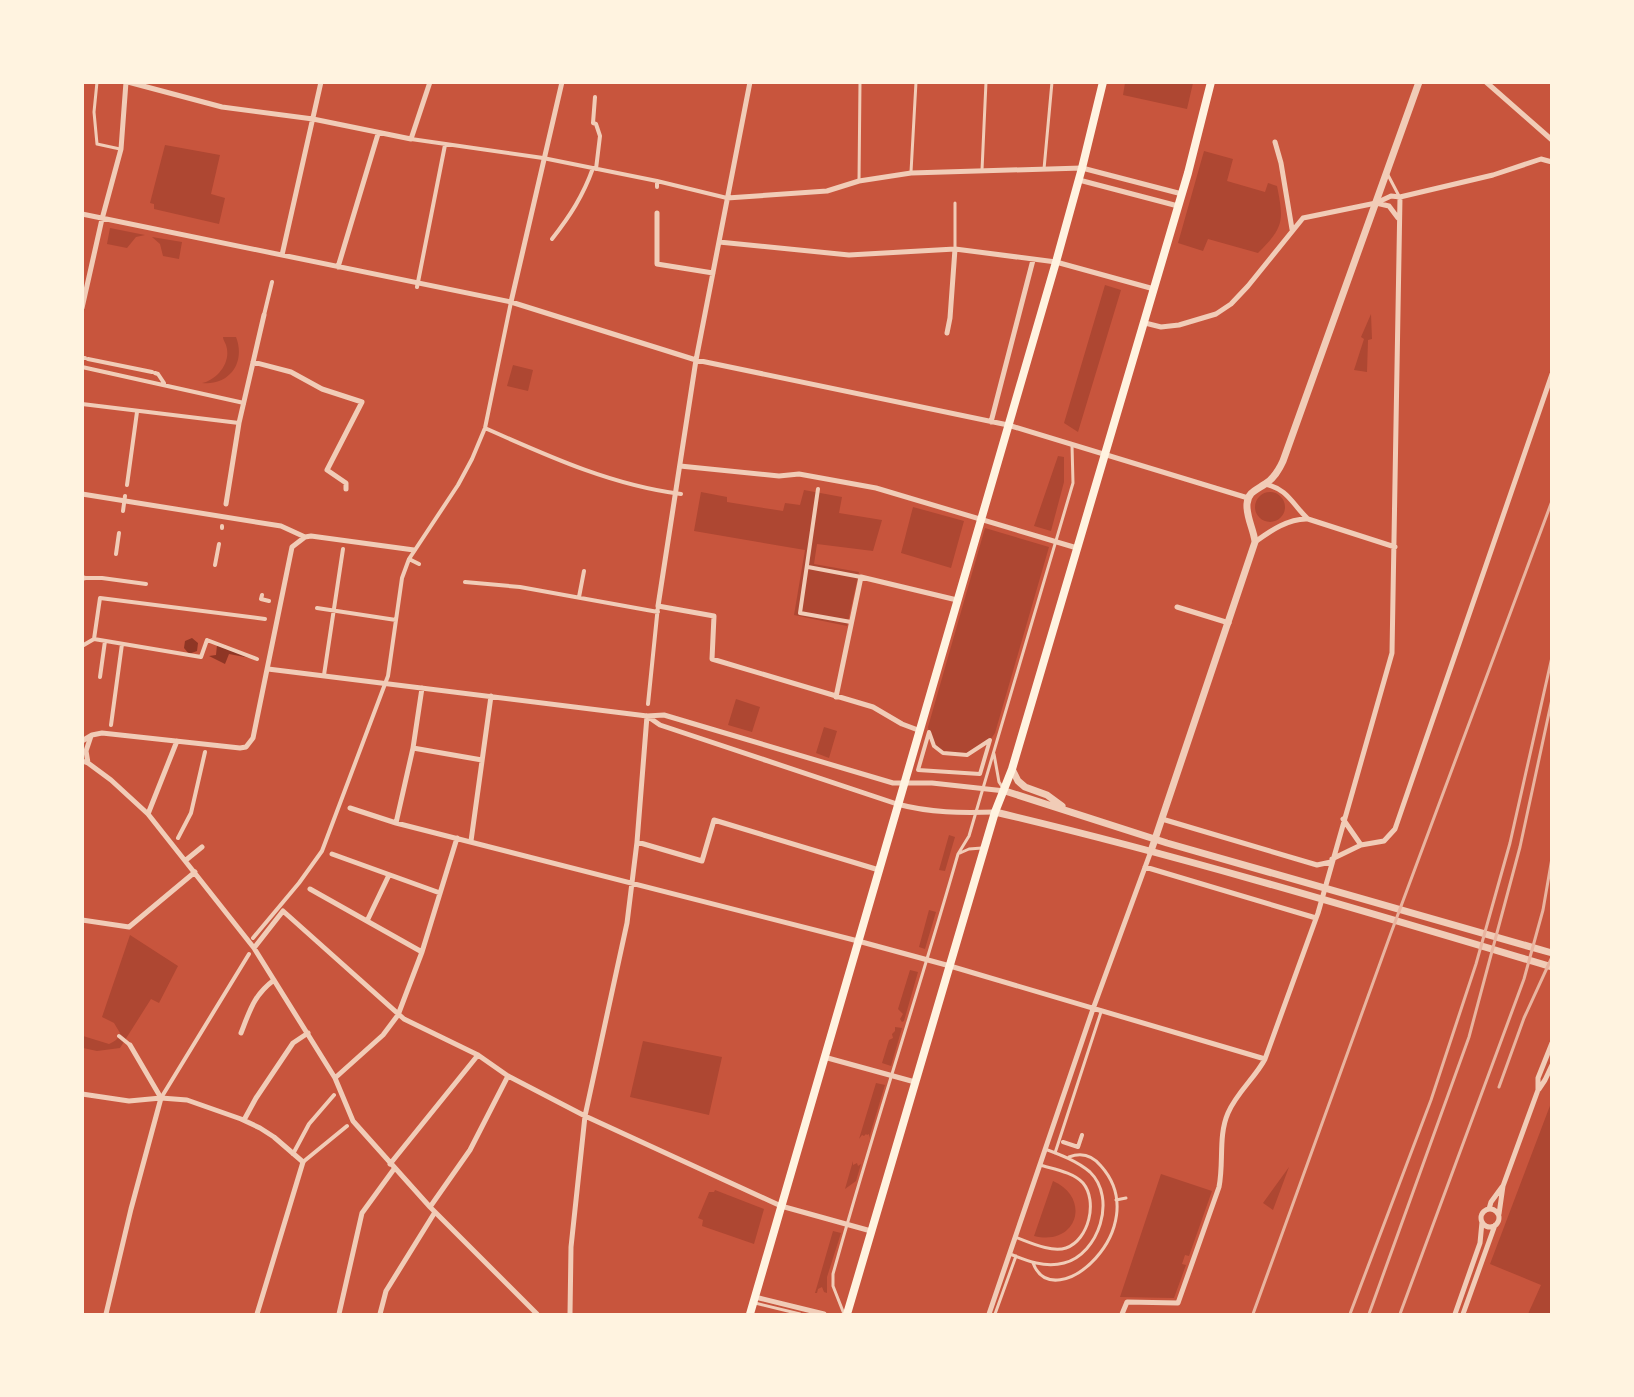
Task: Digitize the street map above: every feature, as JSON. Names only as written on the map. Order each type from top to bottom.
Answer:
[{"type":"main road","points":[[750,1314],[1056,262],[1079,180],[1102,82]]},
{"type":"main road","points":[[845,1314],[995,812],[1012,769],[1145,323],[1211,82]]},
{"type":"street","points":[[82,308],[121,149],[127,82],[222,107],[313,119],[378,134],[543,158],[727,198],[827,191],[859,181],[911,173],[956,175],[982,170],[1082,168],[1182,194]]},
{"type":"street","points":[[281,258],[321,82]]},
{"type":"street","points":[[411,139],[430,82]]},
{"type":"street","points":[[253,938],[299,883],[322,850],[386,683],[402,578],[409,559],[458,485],[485,428],[543,158],[562,82]]},
{"type":"street","points":[[648,704],[658,609],[678,494],[696,360],[750,82]]},
{"type":"street","points":[[989,1314],[1013,1255],[1015,1237],[1093,1009],[1156,838],[1255,542],[1247,512],[1248,498],[1252,492],[1275,475],[1283,461],[1419,82]]},
{"type":"street","points":[[1486,82],[1551,140]]},
{"type":"street","points":[[552,239],[575,209],[594,168],[600,136],[596,124],[593,123],[595,97]]},
{"type":"street","points":[[338,267],[378,134]]},
{"type":"street","points":[[1275,142],[1281,163],[1292,230]]},
{"type":"street","points":[[417,285],[445,144]]},
{"type":"street","points":[[1145,323],[1161,327],[1179,325],[1216,314],[1231,304],[1248,286],[1303,218],[1376,202],[1391,196],[1400,197],[1493,175],[1531,161],[1541,159],[1551,162]]},
{"type":"street","points":[[1079,180],[1178,206]]},
{"type":"street","points":[[657,181],[657,187]]},
{"type":"street","points":[[1122,1314],[1127,1302],[1178,1303],[1219,1186],[1223,1129],[1228,1112],[1265,1059],[1316,918],[1392,652],[1400,197]]},
{"type":"street","points":[[1376,202],[1389,206],[1398,219]]},
{"type":"street","points":[[657,213],[657,264],[713,273]]},
{"type":"street","points":[[82,214],[281,258],[338,267],[417,285],[511,302],[696,360],[1008,425],[1248,498]]},
{"type":"street","points":[[719,242],[849,255],[955,249],[1056,262],[1154,289]]},
{"type":"street","points":[[947,333],[955,249]]},
{"type":"street","points":[[991,422],[1033,260]]},
{"type":"street","points":[[226,504],[243,403],[272,282]]},
{"type":"street","points":[[85,358],[164,384],[243,403]]},
{"type":"street","points":[[116,369],[118,359]]},
{"type":"street","points":[[253,362],[291,372],[322,389],[362,402],[327,470],[346,483],[346,489]]},
{"type":"street","points":[[82,367],[158,374],[164,384]]},
{"type":"street","points":[[1162,819],[1317,864],[1331,861],[1361,845],[1384,841],[1395,829],[1551,374]]},
{"type":"street","points":[[82,404],[239,423]]},
{"type":"street","points":[[127,485],[137,412]]},
{"type":"street","points":[[485,428],[572,466],[651,490],[678,494]]},
{"type":"street","points":[[680,466],[779,476],[799,474],[876,488],[1077,548]]},
{"type":"street","points":[[1265,484],[1285,491],[1299,511],[1308,519]]},
{"type":"street","points":[[818,489],[801,613],[851,622]]},
{"type":"street","points":[[82,494],[125,498],[280,526],[305,537],[317,536],[414,550]]},
{"type":"street","points":[[123,511],[125,498]]},
{"type":"street","points":[[1255,542],[1265,534],[1297,519],[1308,519],[1395,547]]},
{"type":"street","points":[[116,554],[119,533]]},
{"type":"street","points":[[82,735],[102,733],[246,747],[253,738],[292,547],[305,537]]},
{"type":"street","points":[[214,565],[219,544]]},
{"type":"street","points":[[324,675],[342,549]]},
{"type":"street","points":[[409,559],[419,564]]},
{"type":"street","points":[[808,567],[957,600]]},
{"type":"street","points":[[579,597],[584,571]]},
{"type":"street","points":[[83,578],[112,577],[146,584]]},
{"type":"street","points":[[836,697],[861,577]]},
{"type":"street","points":[[465,582],[520,587],[714,616],[712,659],[873,707],[902,724],[918,730]]},
{"type":"street","points":[[262,595],[261,600],[270,601]]},
{"type":"street","points":[[94,639],[100,597],[265,619]]},
{"type":"street","points":[[1177,607],[1229,623]]},
{"type":"street","points":[[317,608],[396,620]]},
{"type":"street","points":[[82,646],[94,639],[201,657],[207,640],[257,659]]},
{"type":"street","points":[[100,677],[105,641]]},
{"type":"street","points":[[111,724],[122,644]]},
{"type":"street","points":[[268,669],[647,716],[663,715],[903,784],[932,783],[1005,791],[1167,843],[1551,953]]},
{"type":"street","points":[[396,823],[422,688]]},
{"type":"street","points":[[471,841],[491,696]]},
{"type":"street","points":[[647,716],[660,725],[897,804],[943,813],[995,812],[1151,851],[1551,967]]},
{"type":"street","points":[[570,1314],[572,1247],[585,1116],[627,923],[637,842],[647,716]]},
{"type":"street","points":[[929,732],[934,746],[943,753],[967,755],[990,740],[980,774],[918,770],[929,732]]},
{"type":"street","points":[[82,741],[92,735]]},
{"type":"street","points":[[92,735],[86,751],[86,762],[111,780],[148,814],[254,948],[335,1078],[353,1121],[392,1167],[537,1314]]},
{"type":"street","points":[[148,814],[177,741]]},
{"type":"street","points":[[412,748],[482,760]]},
{"type":"street","points":[[178,837],[190,813],[205,752]]},
{"type":"street","points":[[1012,769],[1018,781],[1025,787],[1047,795],[1069,810]]},
{"type":"street","points":[[350,808],[396,823],[632,882],[950,966],[1265,1059]]},
{"type":"street","points":[[1343,819],[1361,845]]},
{"type":"street","points":[[637,842],[702,861],[714,820],[879,870]]},
{"type":"street","points":[[335,1078],[383,1035],[398,1015],[422,952],[457,838]]},
{"type":"street","points":[[186,860],[202,847]]},
{"type":"street","points":[[332,854],[440,892]]},
{"type":"street","points":[[1145,867],[1316,918]]},
{"type":"street","points":[[82,920],[129,927],[195,872]]},
{"type":"street","points":[[367,921],[389,875]]},
{"type":"street","points":[[310,889],[422,952]]},
{"type":"street","points":[[254,948],[283,911],[398,1015],[478,1055],[508,1076],[585,1116],[781,1206],[871,1231]]},
{"type":"street","points":[[106,1314],[161,1098],[249,954]]},
{"type":"street","points":[[241,1033],[260,991],[274,980]]},
{"type":"street","points":[[244,1120],[293,1043],[308,1033]]},
{"type":"street","points":[[119,1036],[130,1045],[161,1098]]},
{"type":"street","points":[[1538,1090],[1538,1077],[1551,1042]]},
{"type":"street","points":[[339,1314],[362,1213],[392,1167],[478,1055]]},
{"type":"street","points":[[824,1057],[915,1082]]},
{"type":"street","points":[[1463,1314],[1495,1225],[1499,1220],[1503,1186],[1538,1090],[1551,1065]]},
{"type":"street","points":[[380,1314],[386,1291],[470,1150],[508,1076]]},
{"type":"street","points":[[82,1094],[129,1101],[161,1098],[187,1100],[244,1120],[269,1133],[303,1162]]},
{"type":"street","points":[[293,1154],[309,1124],[334,1095]]},
{"type":"street","points":[[257,1314],[303,1162],[347,1126]]},
{"type":"street","points":[[1063,1142],[1078,1147],[1083,1135]]},
{"type":"street","points":[[1455,1314],[1480,1243],[1482,1214],[1489,1209],[1491,1202],[1503,1186]]},
{"type":"street","points":[[1489,1209],[1494,1209],[1498,1214]]},
{"type":"street","points":[[1482,1222],[1487,1226],[1495,1225]]},
{"type":"street","points":[[754,1300],[824,1314]]},
{"type":"lane","points":[[97,82],[94,112],[98,144],[121,149]]},
{"type":"lane","points":[[859,181],[860,82]]},
{"type":"lane","points":[[911,173],[915,82]]},
{"type":"lane","points":[[982,170],[986,82]]},
{"type":"lane","points":[[1044,169],[1052,82]]},
{"type":"lane","points":[[1386,174],[1400,197]]},
{"type":"lane","points":[[955,203],[955,249]]},
{"type":"lane","points":[[845,1314],[833,1286],[833,1274],[958,854],[969,836],[1056,542],[1073,483],[1072,445]]},
{"type":"lane","points":[[994,753],[999,782],[1005,791]]},
{"type":"lane","points":[[958,854],[969,849],[985,848]]},
{"type":"lane","points":[[1055,1153],[1101,1011]]},
{"type":"lane","points":[[995,1314],[1013,1255],[1033,1263],[1065,1263],[1074,1259],[1090,1244],[1101,1224],[1103,1214],[1100,1189],[1090,1172],[1069,1157],[1045,1149]]},
{"type":"lane","points":[[1033,1263],[1036,1272],[1044,1277],[1053,1279],[1073,1276],[1090,1265],[1103,1251],[1114,1228],[1116,1200],[1111,1181],[1100,1163],[1083,1154],[1069,1157]]},
{"type":"lane","points":[[1015,1237],[1053,1248],[1065,1248],[1076,1241],[1089,1220],[1088,1193],[1083,1183],[1070,1174],[1040,1165]]},
{"type":"lane","points":[[1116,1200],[1126,1198]]},
{"type":"lane","points":[[754,1300],[800,1314]]},
{"type":"shaded area","points":[[1125,82],[1193,83],[1187,109],[1123,95]]},
{"type":"shaded area","points":[[165,145],[220,155],[211,194],[225,198],[219,224],[154,209],[154,204],[150,203]]},
{"type":"shaded area","points":[[1204,151],[1233,159],[1227,181],[1265,192],[1268,183],[1277,186],[1281,208],[1280,223],[1273,236],[1258,253],[1208,239],[1203,251],[1178,243]]},
{"type":"shaded area","points":[[110,228],[145,235],[136,237],[127,248],[107,244]]},
{"type":"shaded area","points":[[152,237],[182,242],[179,259],[163,256],[160,244]]},
{"type":"shaded area","points":[[1105,285],[1121,290],[1078,432],[1064,423]]},
{"type":"shaded area","points":[[1371,314],[1372,339],[1368,340],[1367,372],[1354,370],[1364,339],[1361,337]]},
{"type":"shaded area","points":[[223,337],[236,337],[239,347],[237,364],[227,377],[220,381],[202,383],[218,374],[225,364],[227,351]]},
{"type":"shaded area","points":[[513,365],[533,370],[528,391],[507,386]]},
{"type":"shaded area","points":[[1058,456],[1064,457],[1064,482],[1051,531],[1034,526]]},
{"type":"shaded area","points":[[804,490],[842,497],[839,513],[882,520],[873,551],[817,544],[814,564],[859,572],[847,626],[794,615],[805,550],[694,531],[701,492],[727,497],[727,502],[783,511],[785,503],[800,505]]},
{"type":"shaded area","points":[[1270,492],[1276,493],[1284,501],[1284,513],[1276,521],[1270,522],[1264,521],[1256,513],[1255,507],[1256,501],[1264,493]]},
{"type":"shaded area","points":[[913,507],[964,521],[951,568],[901,553]]},
{"type":"shaded area","points":[[985,528],[1049,547],[995,733],[990,740],[967,755],[939,750],[930,739],[928,727]]},
{"type":"shaded area","points":[[192,638],[198,643],[197,651],[189,654],[184,648],[185,641]]},
{"type":"shaded area","points":[[217,645],[250,658],[229,654],[225,664],[209,656],[216,655]]},
{"type":"shaded area","points":[[736,699],[760,707],[752,732],[728,725]]},
{"type":"shaded area","points":[[824,727],[837,731],[829,758],[816,753]]},
{"type":"shaded area","points":[[949,835],[955,837],[945,871],[939,870]]},
{"type":"shaded area","points":[[929,910],[936,912],[925,949],[919,947]]},
{"type":"shaded area","points":[[130,935],[178,966],[159,1003],[151,999],[120,1048],[97,1051],[83,1048],[83,1036],[109,1044],[116,1040],[120,1033],[114,1023],[102,1017]]},
{"type":"shaded area","points":[[910,970],[918,972],[902,1022],[900,1019],[903,1014],[898,1009]]},
{"type":"shaded area","points":[[895,1027],[902,1028],[891,1066],[882,1063],[889,1040],[893,1038]]},
{"type":"shaded area","points":[[643,1041],[722,1057],[709,1115],[630,1097]]},
{"type":"shaded area","points":[[876,1083],[885,1085],[869,1138],[869,1134],[866,1134],[859,1139]]},
{"type":"shaded area","points":[[1551,1103],[1551,1314],[1528,1314],[1541,1285],[1490,1264]]},
{"type":"shaded area","points":[[853,1161],[853,1165],[861,1164],[856,1181],[845,1189]]},
{"type":"shaded area","points":[[1289,1167],[1273,1210],[1263,1203]]},
{"type":"shaded area","points":[[1161,1174],[1212,1191],[1189,1256],[1185,1255],[1182,1264],[1186,1265],[1174,1298],[1120,1297]]},
{"type":"shaded area","points":[[1053,1181],[1073,1198],[1074,1219],[1069,1228],[1061,1234],[1049,1237],[1034,1236]]},
{"type":"shaded area","points":[[715,1190],[764,1209],[754,1244],[702,1226],[703,1220],[698,1218],[709,1192]]},
{"type":"shaded area","points":[[833,1231],[841,1233],[827,1277],[827,1293],[822,1287],[815,1293]]},
{"type":"railway","points":[[1253,1314],[1391,933],[1552,501]]},
{"type":"railway","points":[[1350,1314],[1431,1100],[1476,964],[1510,843],[1552,657]]},
{"type":"railway","points":[[1369,1314],[1469,1037],[1520,847],[1552,699]]},
{"type":"railway","points":[[1400,1314],[1524,979],[1543,910],[1552,858]]},
{"type":"railway","points":[[1499,1087],[1524,1018],[1552,957]]}]
